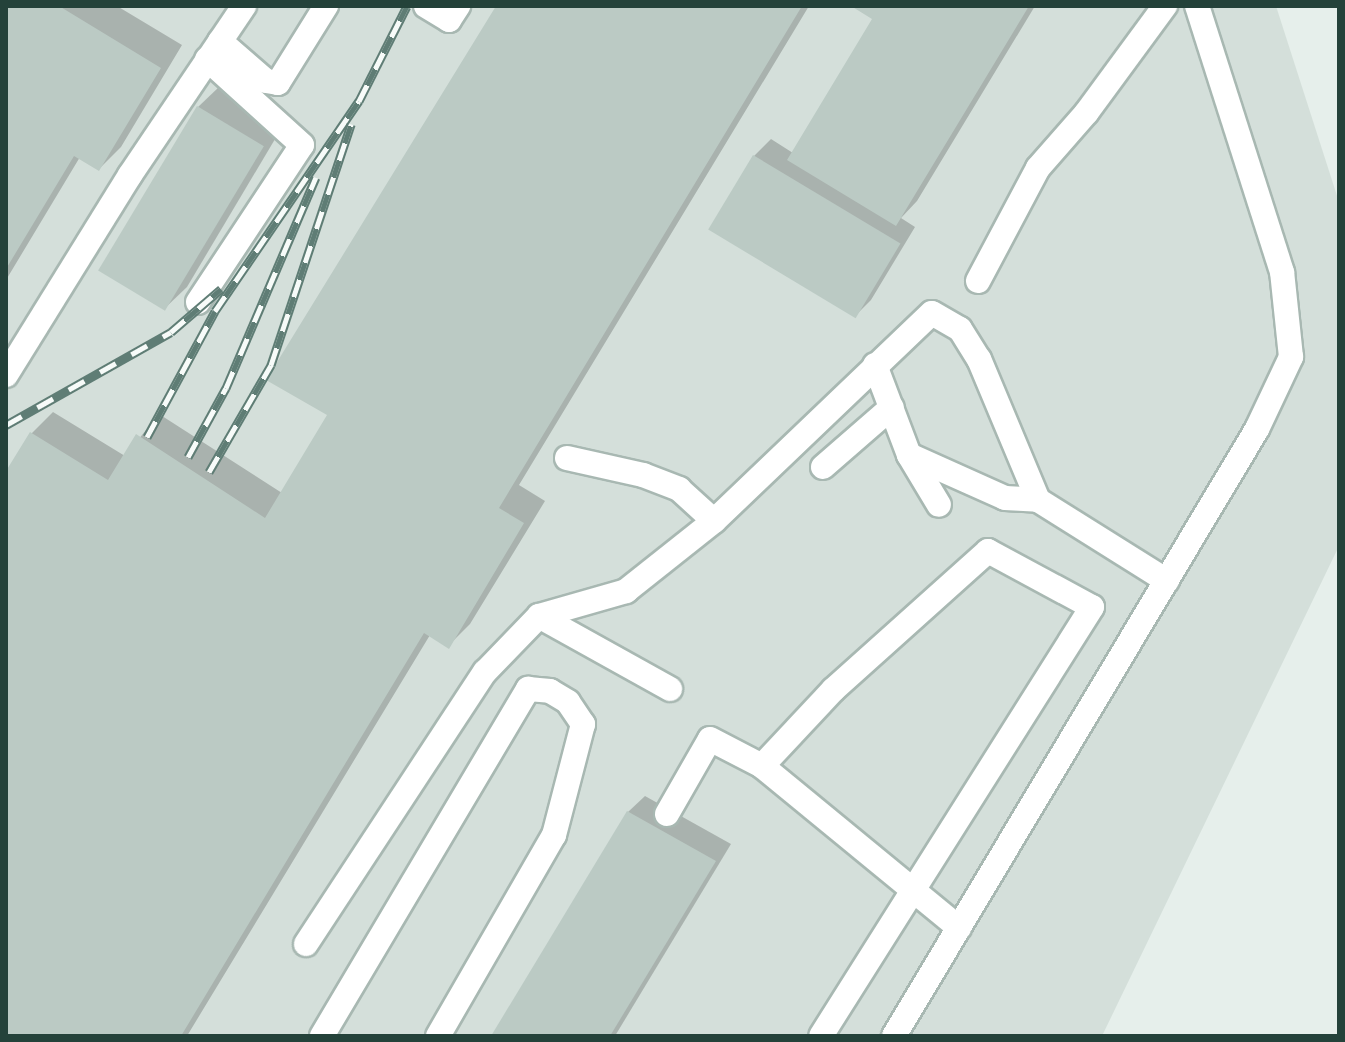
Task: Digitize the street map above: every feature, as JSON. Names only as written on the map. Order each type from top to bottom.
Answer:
[{"type":"lane","points":[[6,375],[244,6]]},
{"type":"lane","points":[[214,50],[266,81],[278,83],[326,6]]},
{"type":"lane","points":[[426,6],[449,20],[458,6]]},
{"type":"lane","points":[[978,281],[1038,168],[1087,112],[1165,6]]},
{"type":"lane","points":[[894,1036],[1257,429],[1291,357],[1282,272],[1197,6]]},
{"type":"lane","points":[[198,302],[302,145],[214,50]]},
{"type":"lane","points":[[306,944],[485,672],[539,616],[626,591],[714,521],[932,313],[960,329],[979,359],[1038,500]]},
{"type":"lane","points":[[875,365],[909,455],[939,505]]},
{"type":"lane","points":[[823,467],[892,407]]},
{"type":"lane","points":[[909,455],[1005,498],[1038,500],[1167,581]]},
{"type":"lane","points":[[567,458],[643,475],[679,489],[714,521]]},
{"type":"lane","points":[[762,766],[833,690],[988,551],[1092,607],[821,1036]]},
{"type":"lane","points":[[539,616],[670,689]]},
{"type":"lane","points":[[322,1036],[528,689],[550,691],[568,702],[583,724],[554,835],[438,1036]]},
{"type":"lane","points":[[667,814],[710,739],[762,766],[913,894],[959,928]]},
{"type":"shaded area","points":[[6,6],[1276,6],[1339,202],[1339,546],[1102,1036],[6,1036]]},
{"type":"building","points":[[6,6],[59,6],[161,68],[99,171],[74,156],[6,269]]},
{"type":"building","points":[[496,6],[802,6],[499,508],[524,523],[449,649],[424,633],[181,1036],[6,1036],[6,471],[30,432],[108,480],[136,434],[265,518],[327,415],[266,380]]},
{"type":"building","points":[[851,6],[1029,6],[896,226],[787,160],[872,19]]},
{"type":"building","points":[[197,106],[264,146],[165,311],[98,271]]},
{"type":"building","points":[[753,155],[900,244],[856,318],[708,230]]},
{"type":"building","points":[[627,811],[716,861],[610,1036],[491,1036]]},
{"type":"railway","points":[[147,437],[215,311],[359,101],[407,6]]},
{"type":"railway","points":[[209,472],[271,365],[351,124]]},
{"type":"railway","points":[[188,457],[226,388],[316,177]]},
{"type":"railway","points":[[6,425],[171,332],[221,289]]}]
